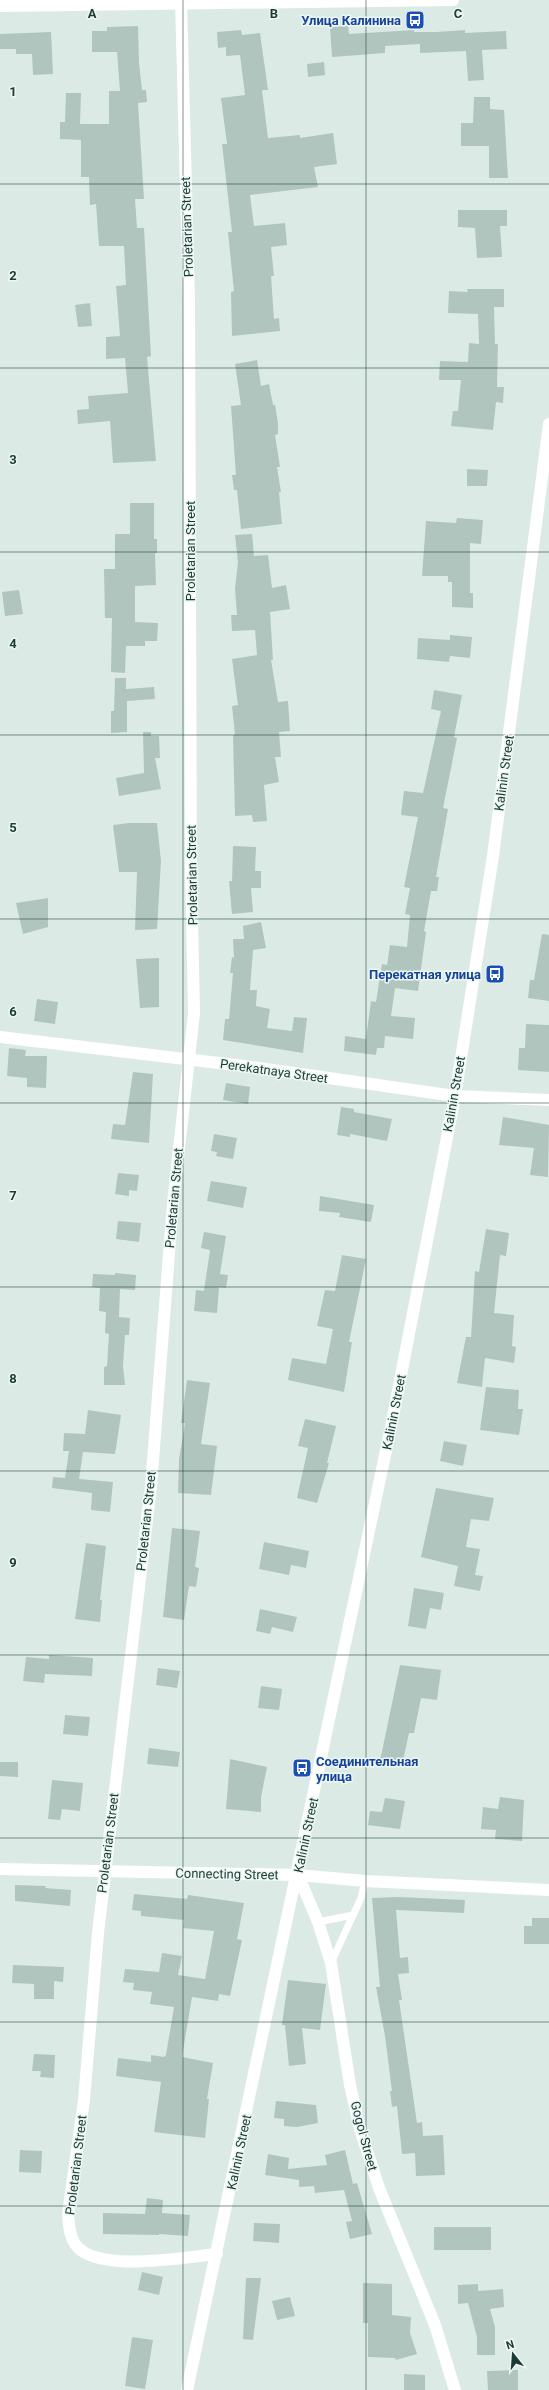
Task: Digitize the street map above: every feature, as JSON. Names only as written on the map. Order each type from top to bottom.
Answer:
[{"type":"street","points":[[0,6],[181,2],[453,0]]},
{"type":"street","name":"Proletarian Street","points":[[181,2],[189,301],[191,872],[194,1013],[173,1203],[151,1486],[98,1933],[84,2100],[68,2214],[70,2231],[75,2244],[82,2251],[93,2257],[107,2260],[128,2261],[217,2254]]},
{"type":"street","name":"Kalinin Street","points":[[187,2390],[298,1875],[391,1427],[455,1096],[493,856],[549,424]]},
{"type":"street","name":"Perekatnaya Street","points":[[0,1037],[188,1060],[455,1096],[549,1100]]},
{"type":"street","name":"Connecting Street","points":[[0,1869],[298,1875],[365,1881],[549,1890]]},
{"type":"street","name":"Gogol Street","points":[[298,1875],[318,1922],[331,1963],[350,2084],[360,2129],[379,2188],[435,2325],[455,2390]]},
{"type":"lane","points":[[331,1963],[361,1898],[365,1881]]},
{"type":"lane","points":[[318,1922],[353,1915]]},
{"type":"building","points":[[138,26],[139,63],[142,90],[146,90],[147,102],[138,103],[144,199],[135,199],[137,228],[144,228],[151,356],[147,357],[156,461],[113,463],[110,421],[78,424],[77,410],[89,409],[88,396],[128,393],[125,358],[106,359],[106,337],[120,336],[116,286],[126,285],[124,246],[99,246],[96,204],[90,205],[89,177],[81,177],[81,140],[60,139],[60,122],[65,122],[66,93],[81,93],[80,124],[109,124],[109,91],[120,91],[117,52],[92,52],[92,31],[107,31],[107,27]]},
{"type":"building","points":[[348,26],[349,34],[414,30],[414,32],[436,32],[465,30],[465,33],[506,31],[507,49],[482,50],[484,80],[468,81],[466,51],[420,53],[420,44],[385,46],[385,53],[332,57],[330,27]]},
{"type":"building","points":[[241,30],[242,35],[260,33],[268,90],[262,90],[268,138],[300,135],[300,138],[333,133],[337,164],[314,167],[318,187],[250,195],[254,226],[285,223],[287,245],[271,247],[274,276],[271,276],[274,319],[279,318],[280,331],[232,336],[231,292],[234,291],[228,232],[232,232],[222,144],[227,144],[221,98],[245,95],[240,55],[226,56],[226,47],[218,48],[217,32]]},
{"type":"building","points":[[51,32],[53,74],[33,75],[32,54],[16,54],[16,49],[0,49],[0,34]]},
{"type":"building","points":[[324,62],[325,75],[308,77],[307,64]]},
{"type":"building","points":[[474,97],[490,97],[490,109],[504,110],[508,178],[489,178],[489,146],[461,146],[461,123],[473,123]]},
{"type":"building","points":[[458,210],[507,210],[507,226],[500,226],[502,257],[477,258],[475,228],[458,227]]},
{"type":"building","points":[[467,289],[504,289],[504,307],[494,307],[495,344],[498,344],[497,387],[504,387],[503,403],[496,402],[493,430],[451,426],[453,411],[458,411],[461,380],[439,380],[440,361],[468,362],[469,343],[479,344],[478,314],[448,313],[449,291],[468,292]]},
{"type":"building","points":[[90,303],[92,326],[78,327],[75,305]]},
{"type":"building","points":[[257,360],[261,386],[269,384],[278,423],[278,434],[275,435],[280,467],[277,467],[281,492],[279,492],[282,524],[241,529],[237,490],[234,490],[232,475],[236,475],[231,406],[241,405],[235,364]]},
{"type":"building","points":[[467,469],[488,470],[487,486],[467,486]]},
{"type":"building","points":[[130,503],[154,503],[154,539],[157,539],[157,553],[155,553],[156,585],[135,586],[135,622],[158,623],[157,641],[145,641],[145,646],[126,646],[125,673],[111,672],[112,618],[105,618],[104,569],[115,569],[115,534],[130,534]]},
{"type":"building","points":[[457,518],[483,520],[481,544],[470,543],[470,593],[473,593],[473,608],[452,607],[452,582],[448,582],[448,576],[422,576],[426,521],[456,523]]},
{"type":"building","points":[[252,534],[254,556],[268,555],[272,588],[286,585],[290,609],[270,612],[273,660],[271,660],[278,702],[288,701],[290,731],[279,732],[281,757],[275,757],[279,782],[264,785],[267,821],[253,822],[252,815],[235,816],[233,735],[235,735],[232,706],[238,705],[232,659],[257,655],[255,630],[232,631],[231,615],[237,615],[235,589],[238,562],[235,535]]},
{"type":"building","points":[[19,590],[23,614],[5,616],[2,592]]},
{"type":"building","points":[[450,635],[472,637],[470,658],[450,656],[449,662],[417,659],[418,638],[450,640]]},
{"type":"building","points":[[115,678],[126,678],[126,689],[154,687],[155,699],[127,701],[127,732],[111,733],[111,711],[114,711]]},
{"type":"building","points":[[434,690],[462,695],[454,737],[457,738],[443,808],[448,809],[436,877],[439,877],[437,891],[431,891],[424,931],[426,932],[418,991],[395,988],[391,1016],[415,1018],[413,1039],[385,1036],[384,1048],[377,1048],[376,1055],[344,1051],[345,1036],[366,1039],[371,1001],[376,1002],[382,964],[387,965],[390,945],[407,947],[410,915],[405,914],[410,888],[404,887],[418,817],[401,815],[404,791],[423,793],[441,711],[431,709]]},
{"type":"building","points":[[143,732],[151,732],[151,736],[159,736],[160,758],[155,758],[161,789],[119,796],[116,778],[144,773]]},
{"type":"building","points":[[129,823],[157,823],[161,861],[157,929],[135,930],[137,872],[119,872],[113,825]]},
{"type":"building","points":[[233,846],[256,847],[255,871],[261,871],[261,888],[251,888],[253,912],[232,914],[229,881],[232,881]]},
{"type":"building","points":[[48,898],[48,927],[23,934],[16,903]]},
{"type":"building","points":[[261,922],[266,948],[253,950],[250,990],[257,990],[256,1006],[270,1009],[267,1028],[292,1031],[294,1017],[307,1018],[303,1053],[223,1040],[225,1019],[229,1019],[233,973],[230,973],[232,957],[234,958],[233,939],[244,939],[243,926]]},
{"type":"building","points":[[542,934],[549,935],[549,1001],[528,998],[530,980],[534,980]]},
{"type":"building","points":[[159,958],[159,1007],[140,1008],[136,959]]},
{"type":"building","points":[[37,999],[58,1002],[55,1024],[34,1021]]},
{"type":"building","points":[[526,1024],[549,1025],[549,1072],[518,1070],[519,1048],[525,1048]]},
{"type":"building","points":[[9,1048],[26,1050],[25,1056],[47,1056],[46,1088],[27,1087],[27,1078],[7,1076]]},
{"type":"building","points":[[133,1072],[153,1074],[149,1143],[111,1139],[113,1124],[125,1125]]},
{"type":"building","points":[[226,1083],[250,1087],[248,1104],[223,1100]]},
{"type":"building","points":[[341,1107],[354,1109],[354,1112],[392,1119],[387,1141],[350,1134],[350,1137],[337,1135]]},
{"type":"building","points":[[503,1117],[549,1125],[548,1177],[530,1175],[534,1148],[499,1145]]},
{"type":"building","points":[[214,1134],[237,1138],[233,1159],[216,1156],[217,1152],[211,1151]]},
{"type":"building","points":[[118,1173],[139,1175],[137,1191],[129,1190],[129,1196],[115,1194]]},
{"type":"building","points":[[211,1181],[247,1187],[243,1208],[207,1201]]},
{"type":"building","points":[[320,1196],[374,1205],[371,1222],[339,1217],[340,1213],[319,1211]]},
{"type":"building","points":[[118,1221],[141,1223],[139,1242],[116,1239]]},
{"type":"building","points":[[486,1229],[509,1233],[506,1256],[500,1255],[494,1313],[514,1315],[512,1346],[516,1347],[514,1363],[485,1358],[482,1387],[457,1383],[466,1337],[471,1337],[475,1271],[479,1272]]},
{"type":"building","points":[[204,1232],[226,1236],[220,1274],[228,1275],[226,1288],[219,1287],[217,1313],[194,1311],[196,1290],[204,1291],[210,1250],[201,1248]]},
{"type":"building","points":[[342,1255],[366,1259],[349,1342],[352,1342],[344,1392],[288,1380],[292,1358],[326,1364],[333,1329],[317,1326],[325,1290],[335,1291]]},
{"type":"building","points":[[115,1273],[136,1275],[135,1290],[120,1289],[119,1317],[130,1318],[129,1335],[125,1335],[123,1366],[125,1385],[104,1385],[104,1367],[107,1366],[109,1334],[105,1333],[106,1312],[99,1311],[100,1288],[92,1287],[93,1274],[115,1275]]},
{"type":"building","points":[[187,1380],[210,1383],[201,1444],[217,1446],[211,1495],[178,1493],[179,1460],[185,1423],[181,1423]]},
{"type":"building","points":[[486,1387],[519,1390],[518,1409],[523,1409],[519,1435],[480,1430]]},
{"type":"building","points":[[88,1410],[121,1415],[115,1454],[83,1452],[79,1479],[113,1482],[110,1512],[91,1510],[92,1493],[52,1488],[53,1477],[65,1478],[69,1451],[63,1451],[64,1433],[85,1434]]},
{"type":"building","points":[[305,1419],[336,1426],[327,1463],[329,1463],[317,1503],[297,1498],[308,1448],[298,1446]]},
{"type":"building","points":[[444,1441],[467,1445],[463,1466],[440,1461]]},
{"type":"building","points":[[436,1488],[494,1498],[489,1521],[471,1519],[466,1547],[480,1549],[475,1575],[483,1576],[480,1591],[454,1586],[458,1566],[421,1557]]},
{"type":"building","points":[[172,1528],[200,1531],[195,1567],[199,1568],[196,1587],[189,1586],[184,1620],[163,1617]]},
{"type":"building","points":[[264,1542],[309,1551],[306,1568],[291,1565],[289,1575],[259,1569]]},
{"type":"building","points":[[86,1543],[106,1546],[100,1600],[102,1600],[100,1622],[75,1619]]},
{"type":"building","points":[[414,1588],[444,1593],[441,1610],[430,1608],[426,1629],[408,1626]]},
{"type":"building","points":[[260,1609],[297,1617],[293,1632],[272,1627],[270,1634],[256,1631]]},
{"type":"building","points":[[49,1655],[93,1658],[92,1676],[45,1674],[44,1683],[23,1681],[26,1657],[49,1659]]},
{"type":"building","points":[[400,1665],[441,1670],[437,1700],[421,1698],[414,1733],[409,1733],[402,1765],[380,1761]]},
{"type":"building","points":[[158,1668],[180,1671],[177,1688],[156,1685]]},
{"type":"building","points":[[261,1686],[282,1689],[279,1710],[258,1708]]},
{"type":"building","points":[[65,1715],[90,1717],[88,1736],[63,1734]]},
{"type":"building","points":[[149,1748],[180,1752],[178,1767],[147,1764]]},
{"type":"building","points":[[230,1759],[267,1767],[261,1797],[261,1812],[226,1809]]},
{"type":"building","points":[[0,1762],[18,1762],[18,1777],[0,1776]]},
{"type":"building","points":[[52,1780],[83,1783],[80,1811],[62,1809],[60,1820],[48,1819]]},
{"type":"building","points":[[500,1797],[524,1800],[522,1841],[495,1839],[496,1830],[481,1829],[483,1807],[498,1809]]},
{"type":"building","points":[[385,1798],[405,1801],[400,1829],[368,1825],[370,1811],[382,1812]]},
{"type":"building","points":[[15,1885],[46,1886],[45,1888],[71,1890],[70,1906],[15,1901]]},
{"type":"building","points":[[134,1894],[187,1899],[188,1895],[244,1903],[237,1939],[242,1940],[230,1996],[219,1994],[218,2001],[192,1997],[182,2057],[213,2063],[207,2099],[209,2099],[205,2138],[154,2132],[161,2082],[116,2076],[118,2058],[151,2062],[151,2055],[164,2057],[166,2055],[174,2007],[150,2004],[152,1992],[133,1990],[134,1983],[123,1982],[125,1969],[159,1972],[162,1953],[182,1956],[178,1975],[205,1979],[214,1931],[183,1928],[184,1920],[141,1916],[141,1911],[132,1910]]},
{"type":"building","points":[[398,1897],[465,1900],[464,1913],[396,1910],[400,1958],[408,1957],[409,1973],[398,1974],[402,2000],[399,2000],[417,2123],[422,2122],[423,2136],[443,2135],[445,2175],[416,2176],[415,2153],[402,2154],[397,2106],[392,2107],[390,2091],[392,2091],[385,2036],[376,1987],[380,1987],[372,1898]]},
{"type":"building","points":[[532,1918],[549,1918],[549,1944],[524,1944],[524,1926],[532,1926]]},
{"type":"building","points":[[13,1965],[64,1967],[63,1982],[54,1981],[54,1999],[34,1999],[34,1984],[12,1983]]},
{"type":"building","points":[[288,1980],[326,1984],[320,2030],[302,2028],[306,2064],[289,2066],[285,2025],[282,2025]]},
{"type":"building","points":[[34,2054],[55,2055],[54,2078],[40,2077],[41,2071],[32,2071]]},
{"type":"building","points":[[276,2101],[316,2105],[318,2123],[297,2127],[284,2126],[284,2119],[274,2118]]},
{"type":"building","points":[[20,2150],[42,2151],[41,2173],[19,2172]]},
{"type":"building","points":[[345,2150],[353,2184],[357,2183],[372,2234],[350,2239],[346,2222],[352,2221],[344,2190],[315,2193],[314,2186],[299,2187],[299,2180],[265,2175],[268,2154],[289,2158],[288,2169],[327,2165],[325,2155]]},
{"type":"building","points":[[147,2198],[163,2200],[162,2213],[190,2215],[188,2236],[159,2234],[103,2234],[103,2213],[145,2214]]},
{"type":"building","points":[[254,2223],[280,2224],[279,2243],[253,2241]]},
{"type":"building","points":[[434,2227],[491,2227],[491,2250],[434,2250]]},
{"type":"building","points":[[142,2272],[163,2277],[159,2295],[138,2290]]},
{"type":"building","points":[[246,2278],[261,2278],[253,2340],[243,2339]]},
{"type":"building","points":[[363,2283],[392,2284],[392,2315],[411,2317],[410,2333],[417,2354],[396,2360],[395,2358],[368,2357],[368,2323],[363,2323]]},
{"type":"building","points":[[478,2284],[478,2291],[503,2289],[504,2307],[490,2309],[495,2327],[495,2355],[477,2355],[477,2337],[468,2303],[458,2304],[458,2285]]},
{"type":"building","points":[[290,2297],[295,2316],[277,2320],[272,2301]]},
{"type":"building","points":[[132,2337],[153,2340],[145,2389],[125,2386]]},
{"type":"building","points":[[518,2370],[518,2390],[488,2390],[487,2371]]},
{"type":"building","points":[[404,2374],[425,2375],[425,2390],[404,2390]]},
{"type":"place","name":"Улица Калинина","points":[[415,20]]},
{"type":"place","name":"Перекатная улица","points":[[495,974]]},
{"type":"place","name":"Соединительная улица","points":[[302,1768]]}]
